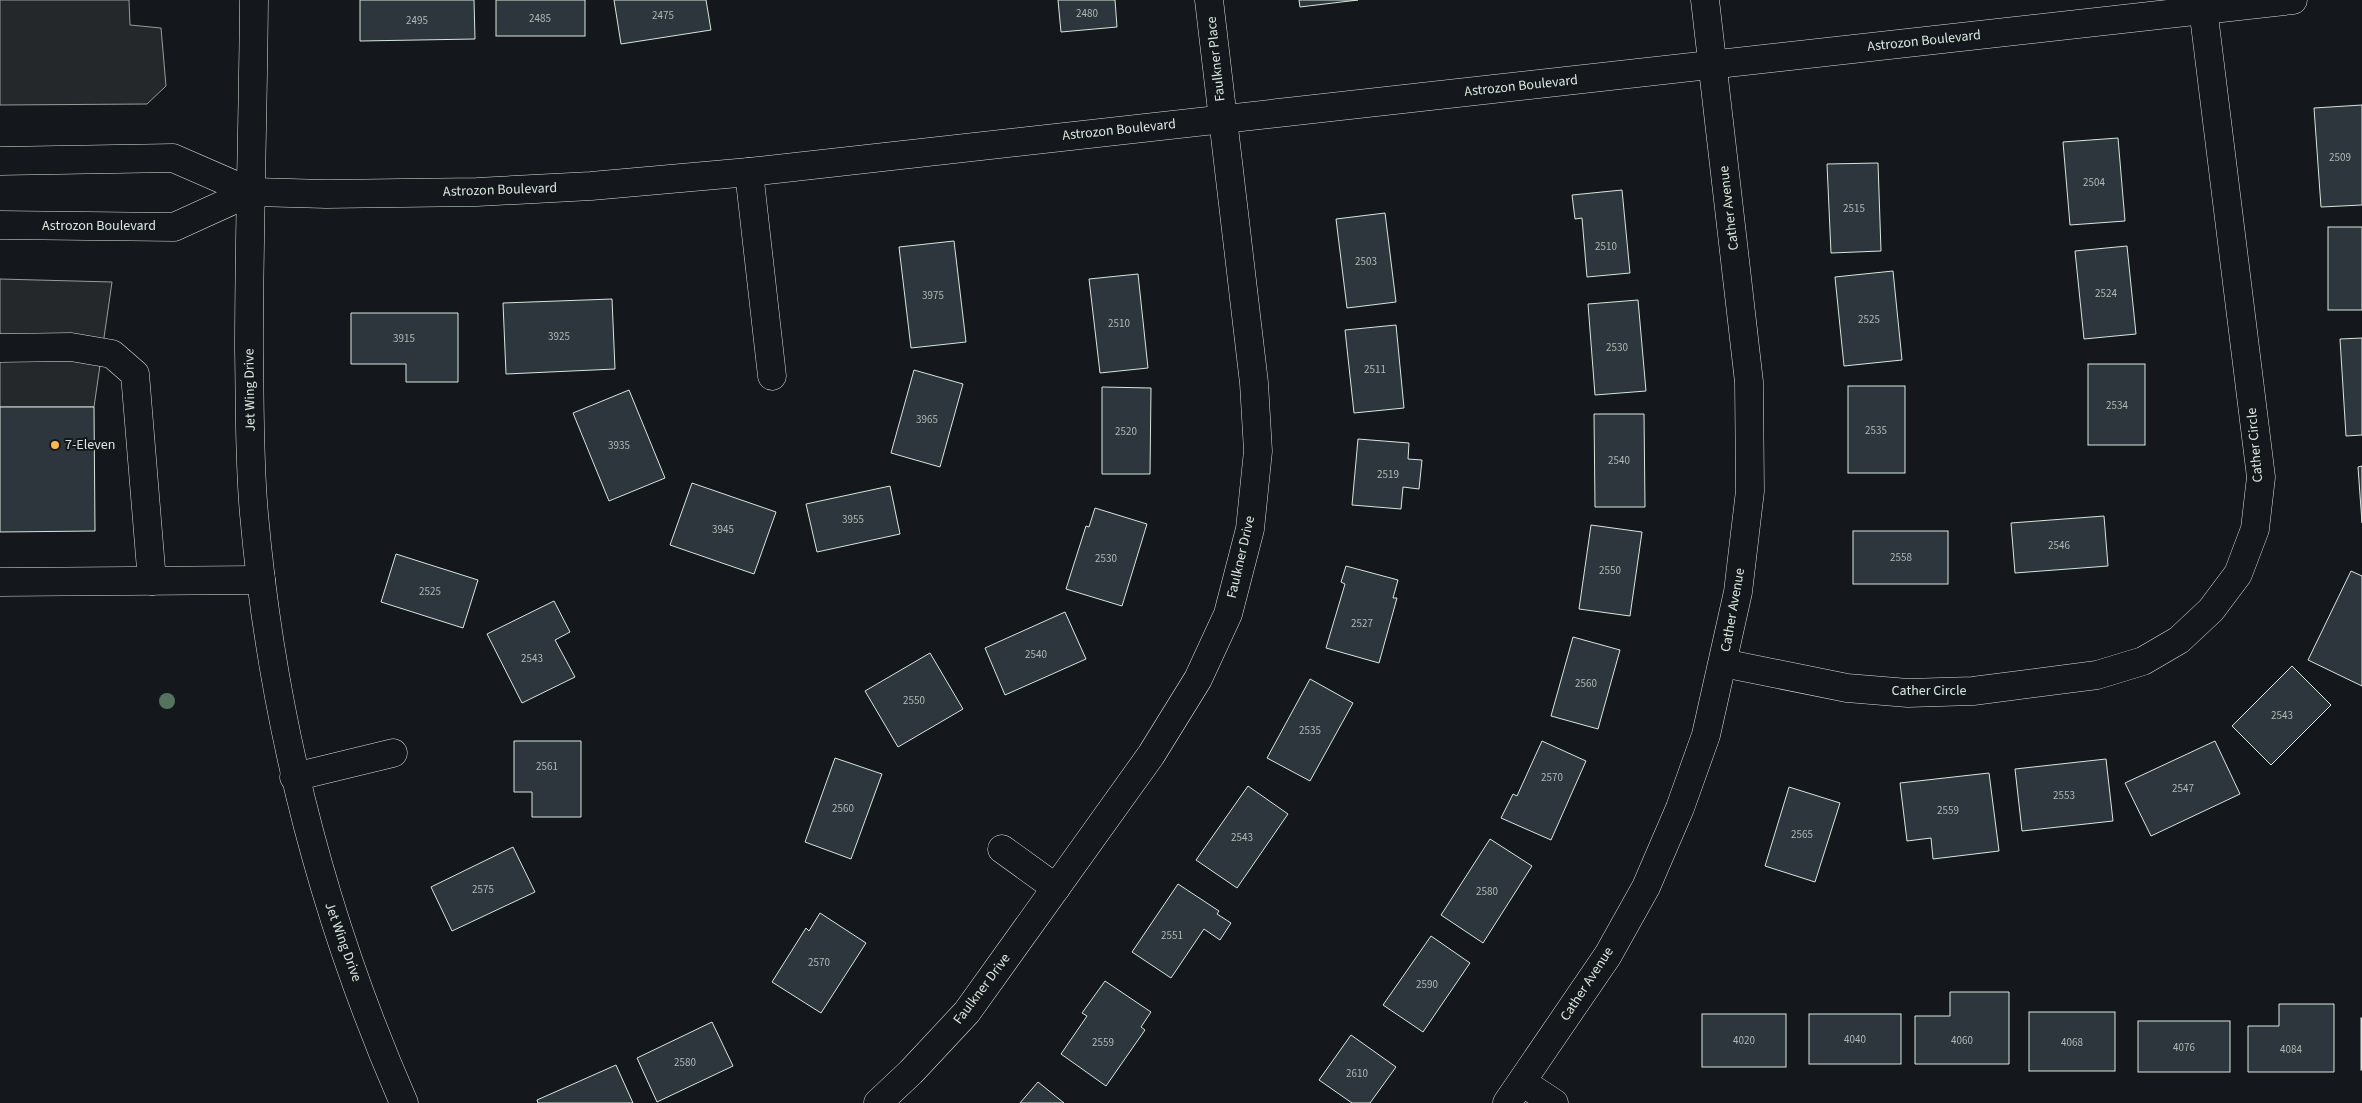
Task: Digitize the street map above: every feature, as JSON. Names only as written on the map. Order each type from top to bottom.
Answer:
[{"type":"street","name":"Jet Wing Drive","points":[[254,0],[250,402],[253,512],[270,656],[294,777],[328,902],[385,1061],[404,1103]]},
{"type":"street","name":"Faulkner Place","points":[[1209,0],[1222,118]]},
{"type":"street","name":"Cather Avenue","points":[[1514,1093],[1608,955],[1646,887],[1680,808],[1706,735],[1738,592],[1750,491],[1749,382],[1704,0]]},
{"type":"street","name":"Astrozon Boulevard","points":[[0,161],[173,158],[251,192],[326,194],[478,192],[591,186],[749,172],[1712,65],[2202,5],[2293,0]]},
{"type":"street","name":"Cather Circle","points":[[1723,664],[1847,688],[1908,693],[1974,691],[2097,676],[2142,662],[2180,640],[2211,610],[2238,574],[2255,529],[2261,477],[2202,5]]},
{"type":"street","name":"Faulkner Drive","points":[[878,1103],[911,1072],[968,1012],[1150,754],[1198,679],[1228,614],[1250,528],[1258,451],[1254,383],[1222,118]]},
{"type":"street","points":[[749,172],[772,376]]},
{"type":"street","name":"Astrozon Boulevard","points":[[0,225],[174,227],[251,192]]},
{"type":"street","points":[[0,348],[71,347],[112,354],[135,374],[152,581]]},
{"type":"street","points":[[0,582],[261,580]]},
{"type":"street","points":[[294,777],[393,752]]},
{"type":"street","points":[[1002,849],[1056,888]]},
{"type":"street","points":[[1514,1093],[1554,1103]]},
{"type":"shaded area","points":[[0,0],[129,0],[130,25],[161,28],[166,86],[147,104],[0,105]]},
{"type":"shaded area","points":[[0,279],[112,282],[94,407],[0,407]]},
{"type":"building","points":[[360,0],[474,0],[475,39],[360,41]]},
{"type":"building","points":[[496,0],[585,0],[585,36],[496,36]]},
{"type":"building","points":[[614,0],[706,0],[711,30],[621,44]]},
{"type":"building","points":[[1058,0],[1115,0],[1117,27],[1061,32]]},
{"type":"building","points":[[1299,0],[1358,0],[1300,7]]},
{"type":"building","points":[[2362,105],[2362,205],[2321,207],[2314,108]]},
{"type":"building","points":[[2118,138],[2125,221],[2070,225],[2063,142]]},
{"type":"building","points":[[1878,163],[1881,251],[1831,253],[1827,164]]},
{"type":"building","points":[[1622,190],[1630,273],[1587,277],[1582,218],[1575,219],[1572,195]]},
{"type":"building","points":[[1385,213],[1396,302],[1347,308],[1336,219]]},
{"type":"building","points":[[2328,227],[2362,227],[2362,310],[2328,310]]},
{"type":"building","points":[[954,241],[966,342],[911,348],[899,247]]},
{"type":"building","points":[[2127,246],[2136,334],[2084,339],[2075,251]]},
{"type":"building","points":[[1893,271],[1902,360],[1844,366],[1835,277]]},
{"type":"building","points":[[1138,274],[1148,368],[1100,373],[1089,279]]},
{"type":"building","points":[[612,299],[615,369],[506,374],[503,303]]},
{"type":"building","points":[[1638,300],[1646,391],[1595,395],[1588,304]]},
{"type":"building","points":[[351,313],[458,313],[458,382],[406,382],[406,364],[351,364]]},
{"type":"building","points":[[1396,325],[1404,408],[1354,413],[1345,330]]},
{"type":"building","points":[[2362,338],[2362,435],[2346,436],[2340,339]]},
{"type":"building","points":[[2088,364],[2145,364],[2145,445],[2088,445]]},
{"type":"building","points":[[914,370],[963,384],[940,467],[891,453]]},
{"type":"building","points":[[1848,386],[1905,386],[1905,473],[1848,473]]},
{"type":"building","points":[[1102,387],[1151,388],[1150,474],[1102,474]]},
{"type":"building","points":[[629,390],[665,478],[609,501],[573,413]]},
{"type":"building","points":[[0,407],[94,407],[95,531],[0,532]]},
{"type":"building","points":[[1594,414],[1644,414],[1645,507],[1595,507]]},
{"type":"building","points":[[1358,439],[1409,443],[1408,459],[1422,460],[1419,489],[1403,487],[1401,509],[1352,505]]},
{"type":"building","points":[[2362,466],[2362,523],[2358,467]]},
{"type":"building","points":[[692,483],[776,512],[754,574],[670,545]]},
{"type":"building","points":[[890,486],[900,534],[817,552],[806,504]]},
{"type":"building","points":[[1095,508],[1147,524],[1122,606],[1066,589],[1086,526],[1089,527]]},
{"type":"building","points":[[2104,516],[2108,566],[2015,573],[2011,523]]},
{"type":"building","points":[[1591,525],[1642,532],[1630,616],[1579,609]]},
{"type":"building","points":[[1853,531],[1948,531],[1948,584],[1853,584]]},
{"type":"building","points":[[396,554],[478,580],[463,628],[381,602]]},
{"type":"building","points":[[1346,566],[1398,580],[1393,598],[1397,598],[1379,663],[1326,648],[1345,584],[1341,582]]},
{"type":"building","points":[[2351,571],[2362,576],[2362,686],[2308,660]]},
{"type":"building","points":[[554,601],[570,632],[555,640],[575,677],[522,703],[487,634]]},
{"type":"building","points":[[1065,612],[1086,659],[1005,695],[985,648]]},
{"type":"building","points":[[1573,637],[1620,650],[1598,729],[1551,716]]},
{"type":"building","points":[[930,653],[963,709],[898,747],[865,691]]},
{"type":"building","points":[[2292,666],[2331,705],[2271,765],[2232,726]]},
{"type":"building","points":[[1310,679],[1353,703],[1310,781],[1267,758]]},
{"type":"building","points":[[514,741],[581,741],[581,817],[532,817],[532,792],[514,792]]},
{"type":"building","points":[[1542,741],[1586,761],[1551,840],[1501,818],[1513,794],[1517,796]]},
{"type":"building","points":[[2215,741],[2240,794],[2151,836],[2125,783]]},
{"type":"building","points":[[835,758],[882,774],[851,859],[805,842]]},
{"type":"building","points":[[2106,759],[2113,821],[2022,831],[2015,769]]},
{"type":"building","points":[[1989,773],[1999,851],[1933,859],[1931,838],[1907,841],[1900,783]]},
{"type":"building","points":[[1248,786],[1288,814],[1237,888],[1196,860]]},
{"type":"building","points":[[1789,787],[1840,803],[1815,882],[1765,866]]},
{"type":"building","points":[[1490,839],[1532,866],[1483,943],[1441,915]]},
{"type":"building","points":[[513,847],[535,892],[452,931],[431,887]]},
{"type":"building","points":[[1178,884],[1219,911],[1217,914],[1231,923],[1220,940],[1204,929],[1171,978],[1132,952]]},
{"type":"building","points":[[820,913],[866,943],[821,1013],[772,982],[806,928],[809,931]]},
{"type":"building","points":[[1431,936],[1470,963],[1423,1032],[1383,1005]]},
{"type":"building","points":[[1105,981],[1151,1012],[1141,1027],[1145,1030],[1106,1086],[1061,1054],[1087,1016],[1082,1013]]},
{"type":"building","points":[[1950,992],[2009,992],[2009,1064],[1915,1064],[1915,1016],[1950,1016]]},
{"type":"building","points":[[2279,1004],[2334,1004],[2334,1072],[2248,1072],[2248,1026],[2279,1026]]},
{"type":"building","points":[[2029,1012],[2115,1012],[2115,1071],[2029,1071]]},
{"type":"building","points":[[1702,1014],[1786,1014],[1786,1067],[1702,1067]]},
{"type":"building","points":[[1809,1014],[1901,1014],[1901,1064],[1809,1064]]},
{"type":"building","points":[[2362,1018],[2362,1070],[2361,1070]]},
{"type":"building","points":[[2138,1021],[2230,1021],[2230,1072],[2138,1072]]},
{"type":"building","points":[[712,1022],[733,1066],[657,1102],[637,1058]]},
{"type":"building","points":[[1351,1035],[1396,1067],[1370,1103],[1352,1103],[1319,1080]]},
{"type":"building","points":[[616,1065],[633,1103],[538,1103],[537,1100]]},
{"type":"building","points":[[1038,1082],[1064,1103],[1020,1103]]},
{"type":"place","name":"7-Eleven","points":[[55,445]]}]
